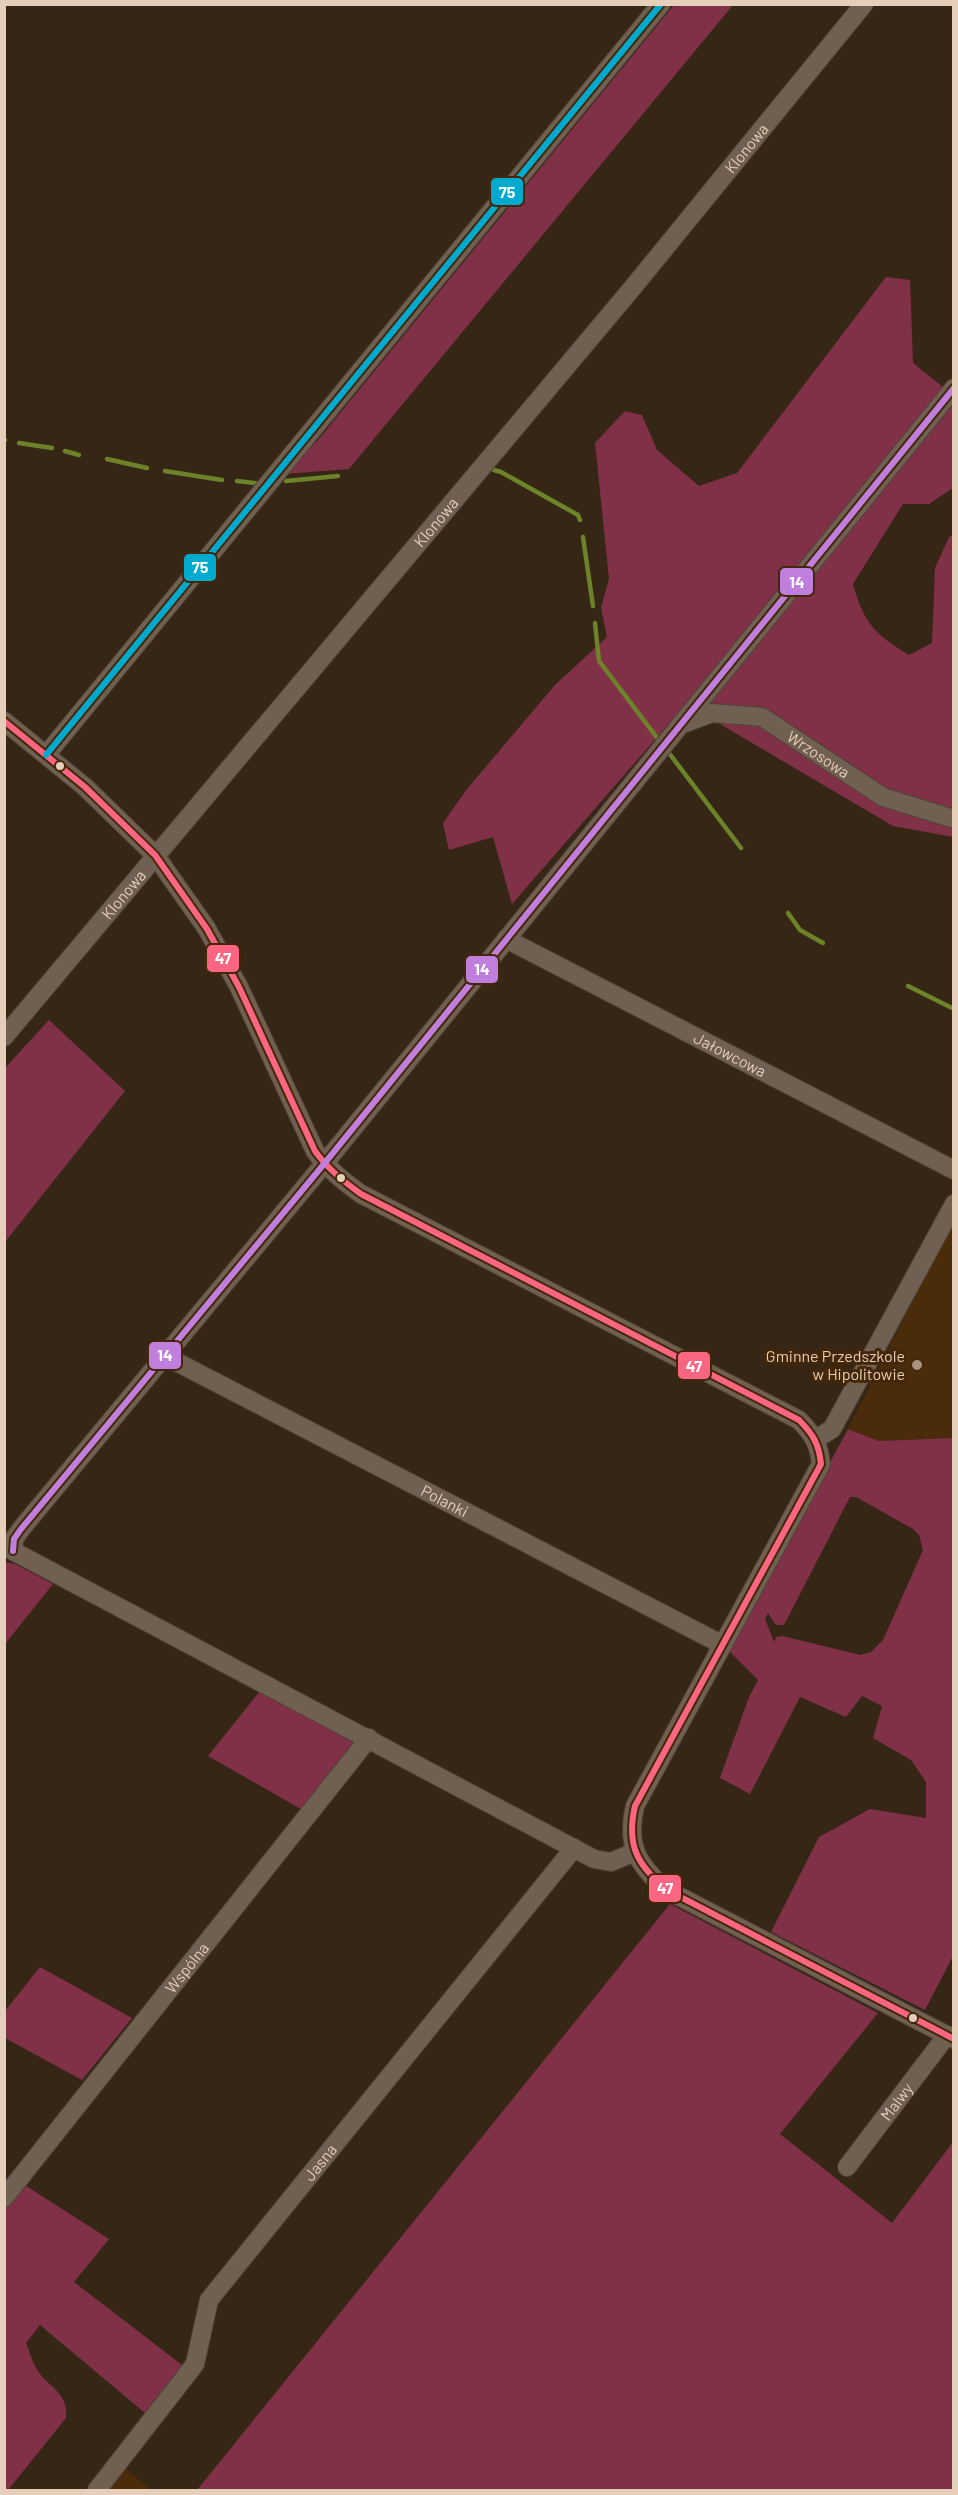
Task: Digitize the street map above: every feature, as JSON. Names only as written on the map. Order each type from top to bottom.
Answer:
[{"type":"street","points":[[46,755],[661,4]]},
{"type":"street","name":"Klonowa","points":[[4,1037],[627,296],[864,4]]},
{"type":"street","points":[[635,1852],[611,1862],[600,1862],[369,1738],[9,1553],[21,1529],[324,1164],[954,388]]},
{"type":"street","name":"Wrzosowa","points":[[678,726],[712,713],[762,717],[883,797],[954,819]]},
{"type":"street","points":[[4,721],[85,787],[155,855],[207,929],[233,977],[302,1125],[324,1164],[361,1194],[799,1420],[816,1439],[820,1464],[635,1806],[630,1832],[635,1852],[651,1877],[667,1890],[950,2037]]},
{"type":"street","name":"Jałowcowa","points":[[506,939],[954,1170]]},
{"type":"street","points":[[816,1439],[832,1429],[954,1204]]},
{"type":"street","name":"Polanki","points":[[165,1356],[723,1645]]},
{"type":"street","name":"Wspólna","points":[[4,2198],[369,1738]]},
{"type":"street","name":"Jasna","points":[[97,2490],[195,2364],[208,2300],[574,1848]]},
{"type":"street","name":"Malwy","points":[[847,2167],[950,2037]]},
{"type":"shaded area","points":[[674,5],[733,5],[349,469],[284,474],[318,440]]},
{"type":"shaded area","points":[[886,277],[910,280],[913,363],[953,395],[953,488],[929,504],[903,504],[853,584],[857,598],[872,627],[887,641],[909,655],[932,643],[935,568],[949,537],[953,535],[953,837],[893,826],[686,704],[512,904],[493,837],[449,850],[443,823],[467,789],[555,685],[607,637],[601,608],[609,579],[595,443],[625,411],[642,415],[657,450],[699,486],[737,473]]},
{"type":"shaded area","points":[[49,1020],[125,1091],[5,1242],[5,1068]]},
{"type":"shaded area","name":"Gminne Przedszkole w Hipolitowie","points":[[953,1223],[953,1438],[879,1441],[848,1429]]},
{"type":"shaded area","points":[[848,1429],[879,1441],[953,1438],[953,1956],[925,2010],[771,1932],[819,1837],[870,1809],[926,1818],[926,1782],[911,1760],[873,1738],[882,1706],[862,1696],[846,1717],[800,1697],[750,1794],[720,1778],[749,1697],[758,1680],[728,1650]],"holes":[[[850,1497],[856,1497],[913,1529],[919,1535],[923,1550],[883,1640],[871,1652],[861,1655],[782,1636],[776,1637],[774,1642],[765,1619],[768,1613],[776,1625],[784,1625]]]},
{"type":"shaded area","points":[[5,1562],[15,1564],[53,1584],[5,1644]]},
{"type":"shaded area","points":[[260,1691],[355,1741],[301,1809],[208,1756]]},
{"type":"shaded area","points":[[670,1904],[878,2013],[780,2134],[892,2223],[953,2142],[953,2490],[197,2490]]},
{"type":"shaded area","points":[[40,1967],[132,2018],[82,2080],[5,2038],[5,2011]]},
{"type":"shaded area","points":[[23,2184],[109,2239],[74,2282],[182,2365],[145,2413],[40,2325],[26,2343],[40,2374],[64,2401],[66,2418],[8,2490],[4,2490],[4,2208]]},
{"type":"shaded area","points":[[123,2467],[152,2490],[106,2490]]},
{"type":"waterway","points":[[19,443],[52,448]]},
{"type":"waterway","points":[[65,451],[79,455]]},
{"type":"waterway","points":[[107,459],[147,468]]},
{"type":"waterway","points":[[494,470],[578,515],[580,520]]},
{"type":"waterway","points":[[165,471],[222,480]]},
{"type":"waterway","points":[[286,481],[338,476]]},
{"type":"waterway","points":[[237,481],[262,484]]},
{"type":"waterway","points":[[583,537],[593,606]]},
{"type":"waterway","points":[[595,623],[599,661],[658,739]]},
{"type":"waterway","points":[[669,753],[741,848]]},
{"type":"waterway","points":[[788,913],[800,930],[823,943]]},
{"type":"waterway","points":[[908,986],[954,1009]]},
{"type":"transit line","name":"75","points":[[46,755],[661,4]]},
{"type":"transit line","name":"14","points":[[13,1551],[14,1539],[21,1529],[324,1164],[954,388]]},
{"type":"transit line","name":"47","points":[[4,721],[85,787],[155,855],[207,929],[239,987],[315,1151],[336,1174],[361,1194],[799,1420],[812,1435],[819,1451],[821,1464],[635,1806],[633,1843],[641,1863],[667,1890],[954,2039]]},
{"type":"place","name":"Gminne Przedszkole w Hipolitowie","points":[[917,1365]]}]
